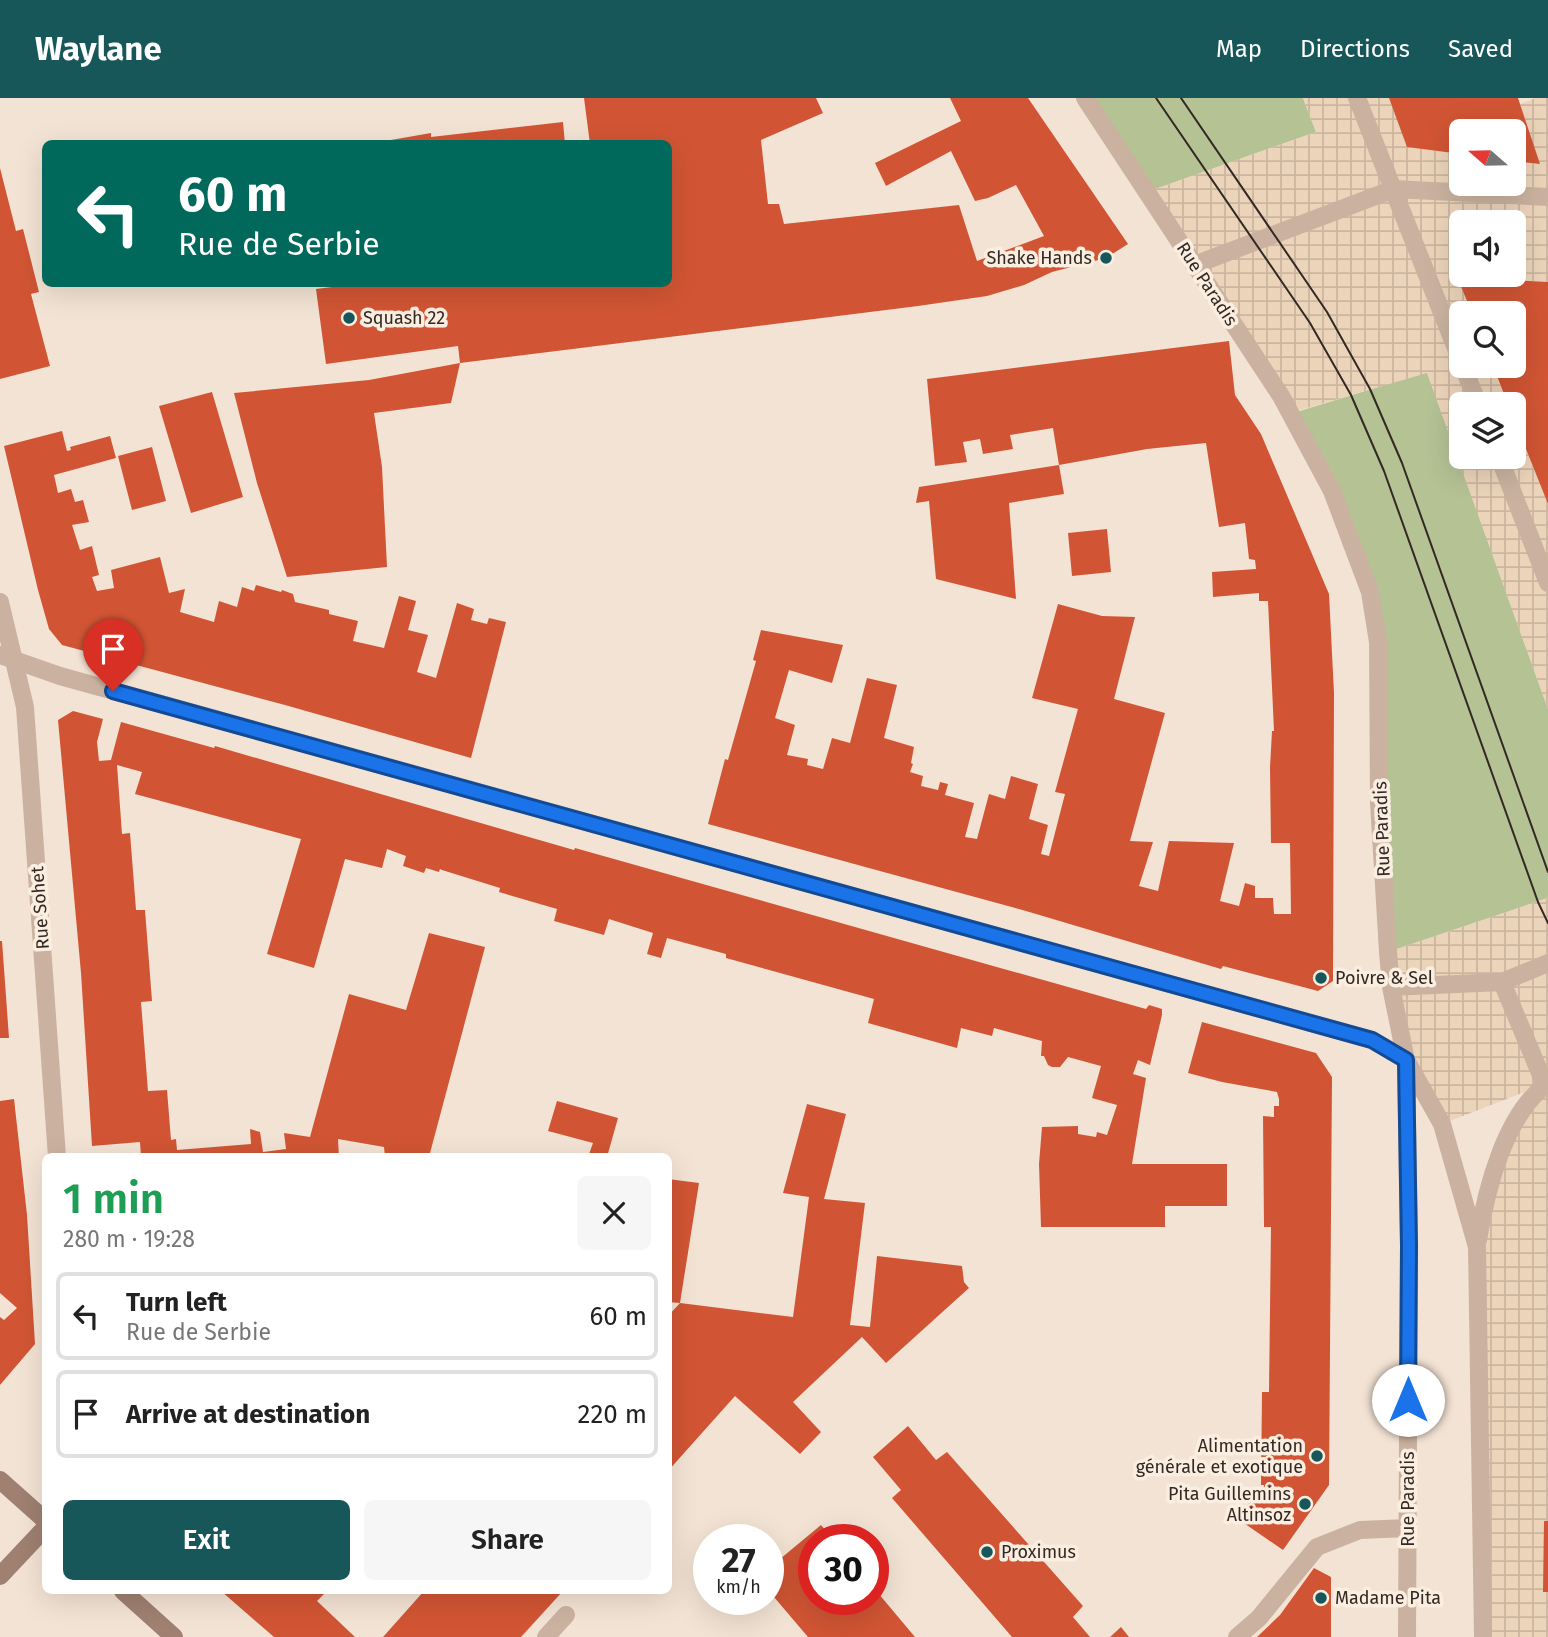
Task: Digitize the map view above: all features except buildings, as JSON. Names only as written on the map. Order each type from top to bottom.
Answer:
[{"type":"street","name":"Rue Paradis","points":[[1085,98],[1281,396],[1332,491],[1370,592],[1378,642],[1379,803],[1391,987],[1406,1060],[1409,1246],[1407,1637]]},
{"type":"street","points":[[1357,98],[1449,330]]},
{"type":"street","points":[[1194,265],[1394,189],[1548,197]]},
{"type":"street","points":[[1504,469],[1548,583]]},
{"type":"street","name":"Rue Sohet","points":[[0,602],[7,658],[25,707],[57,1153]]},
{"type":"street","points":[[7,658],[73,680],[1372,1040],[1406,1060],[1442,1124],[1477,1247]]},
{"type":"street","points":[[1391,987],[1502,982],[1548,963]]},
{"type":"street","points":[[1483,1637],[1477,1247],[1485,1199],[1500,1153],[1519,1117],[1546,1084],[1502,982]]},
{"type":"street","points":[[0,1480],[42,1517]]},
{"type":"street","points":[[1237,1637],[1259,1618],[1317,1547],[1360,1530],[1408,1528]]},
{"type":"street","points":[[0,1576],[42,1531]]},
{"type":"street","points":[[126,1594],[174,1637]]},
{"type":"street","points":[[546,1637],[566,1615]]},
{"type":"green space","points":[[1084,98],[1303,98],[1316,132],[1147,192]]},
{"type":"green space","points":[[1427,372],[1449,433],[1449,469],[1462,469],[1548,709],[1548,898],[1388,952],[1370,592],[1290,414]]},
{"type":"shaded area","points":[[1303,98],[1389,98],[1408,147],[1449,152],[1449,196],[1526,196],[1526,162],[1539,164],[1520,104],[1535,98],[1548,98],[1548,282],[1526,281],[1526,210],[1449,210],[1449,287],[1461,287],[1467,301],[1449,301],[1449,378],[1498,378],[1503,392],[1449,392],[1449,434],[1427,373],[1290,413],[1147,192],[1316,132]]},
{"type":"shaded area","points":[[1526,449],[1548,504],[1548,709],[1462,469],[1526,469]]},
{"type":"shaded area","points":[[1548,898],[1548,1637],[1483,1637],[1485,1199],[1543,1085],[1442,1124],[1406,1060],[1388,952]]},
{"type":"tram line","points":[[1156,98],[1310,323],[1351,395],[1384,471],[1538,902],[1548,923]]},
{"type":"tram line","points":[[1181,98],[1327,312],[1370,389],[1402,463],[1548,872]]},
{"type":"place","name":"Shake Hands","points":[[1106,258]]},
{"type":"place","name":"Squash 22","points":[[349,318]]},
{"type":"place","name":"Poivre & Sel","points":[[1321,978]]},
{"type":"place","name":"Alimentation générale et exotique","points":[[1317,1456]]},
{"type":"place","name":"Pita Guillemins Altinsoz","points":[[1305,1504]]},
{"type":"place","name":"Proximus","points":[[987,1552]]},
{"type":"place","name":"Madame Pita","points":[[1321,1598]]},
{"type":"route","points":[[113,691],[1372,1040],[1406,1060],[1408,1400]]}]
